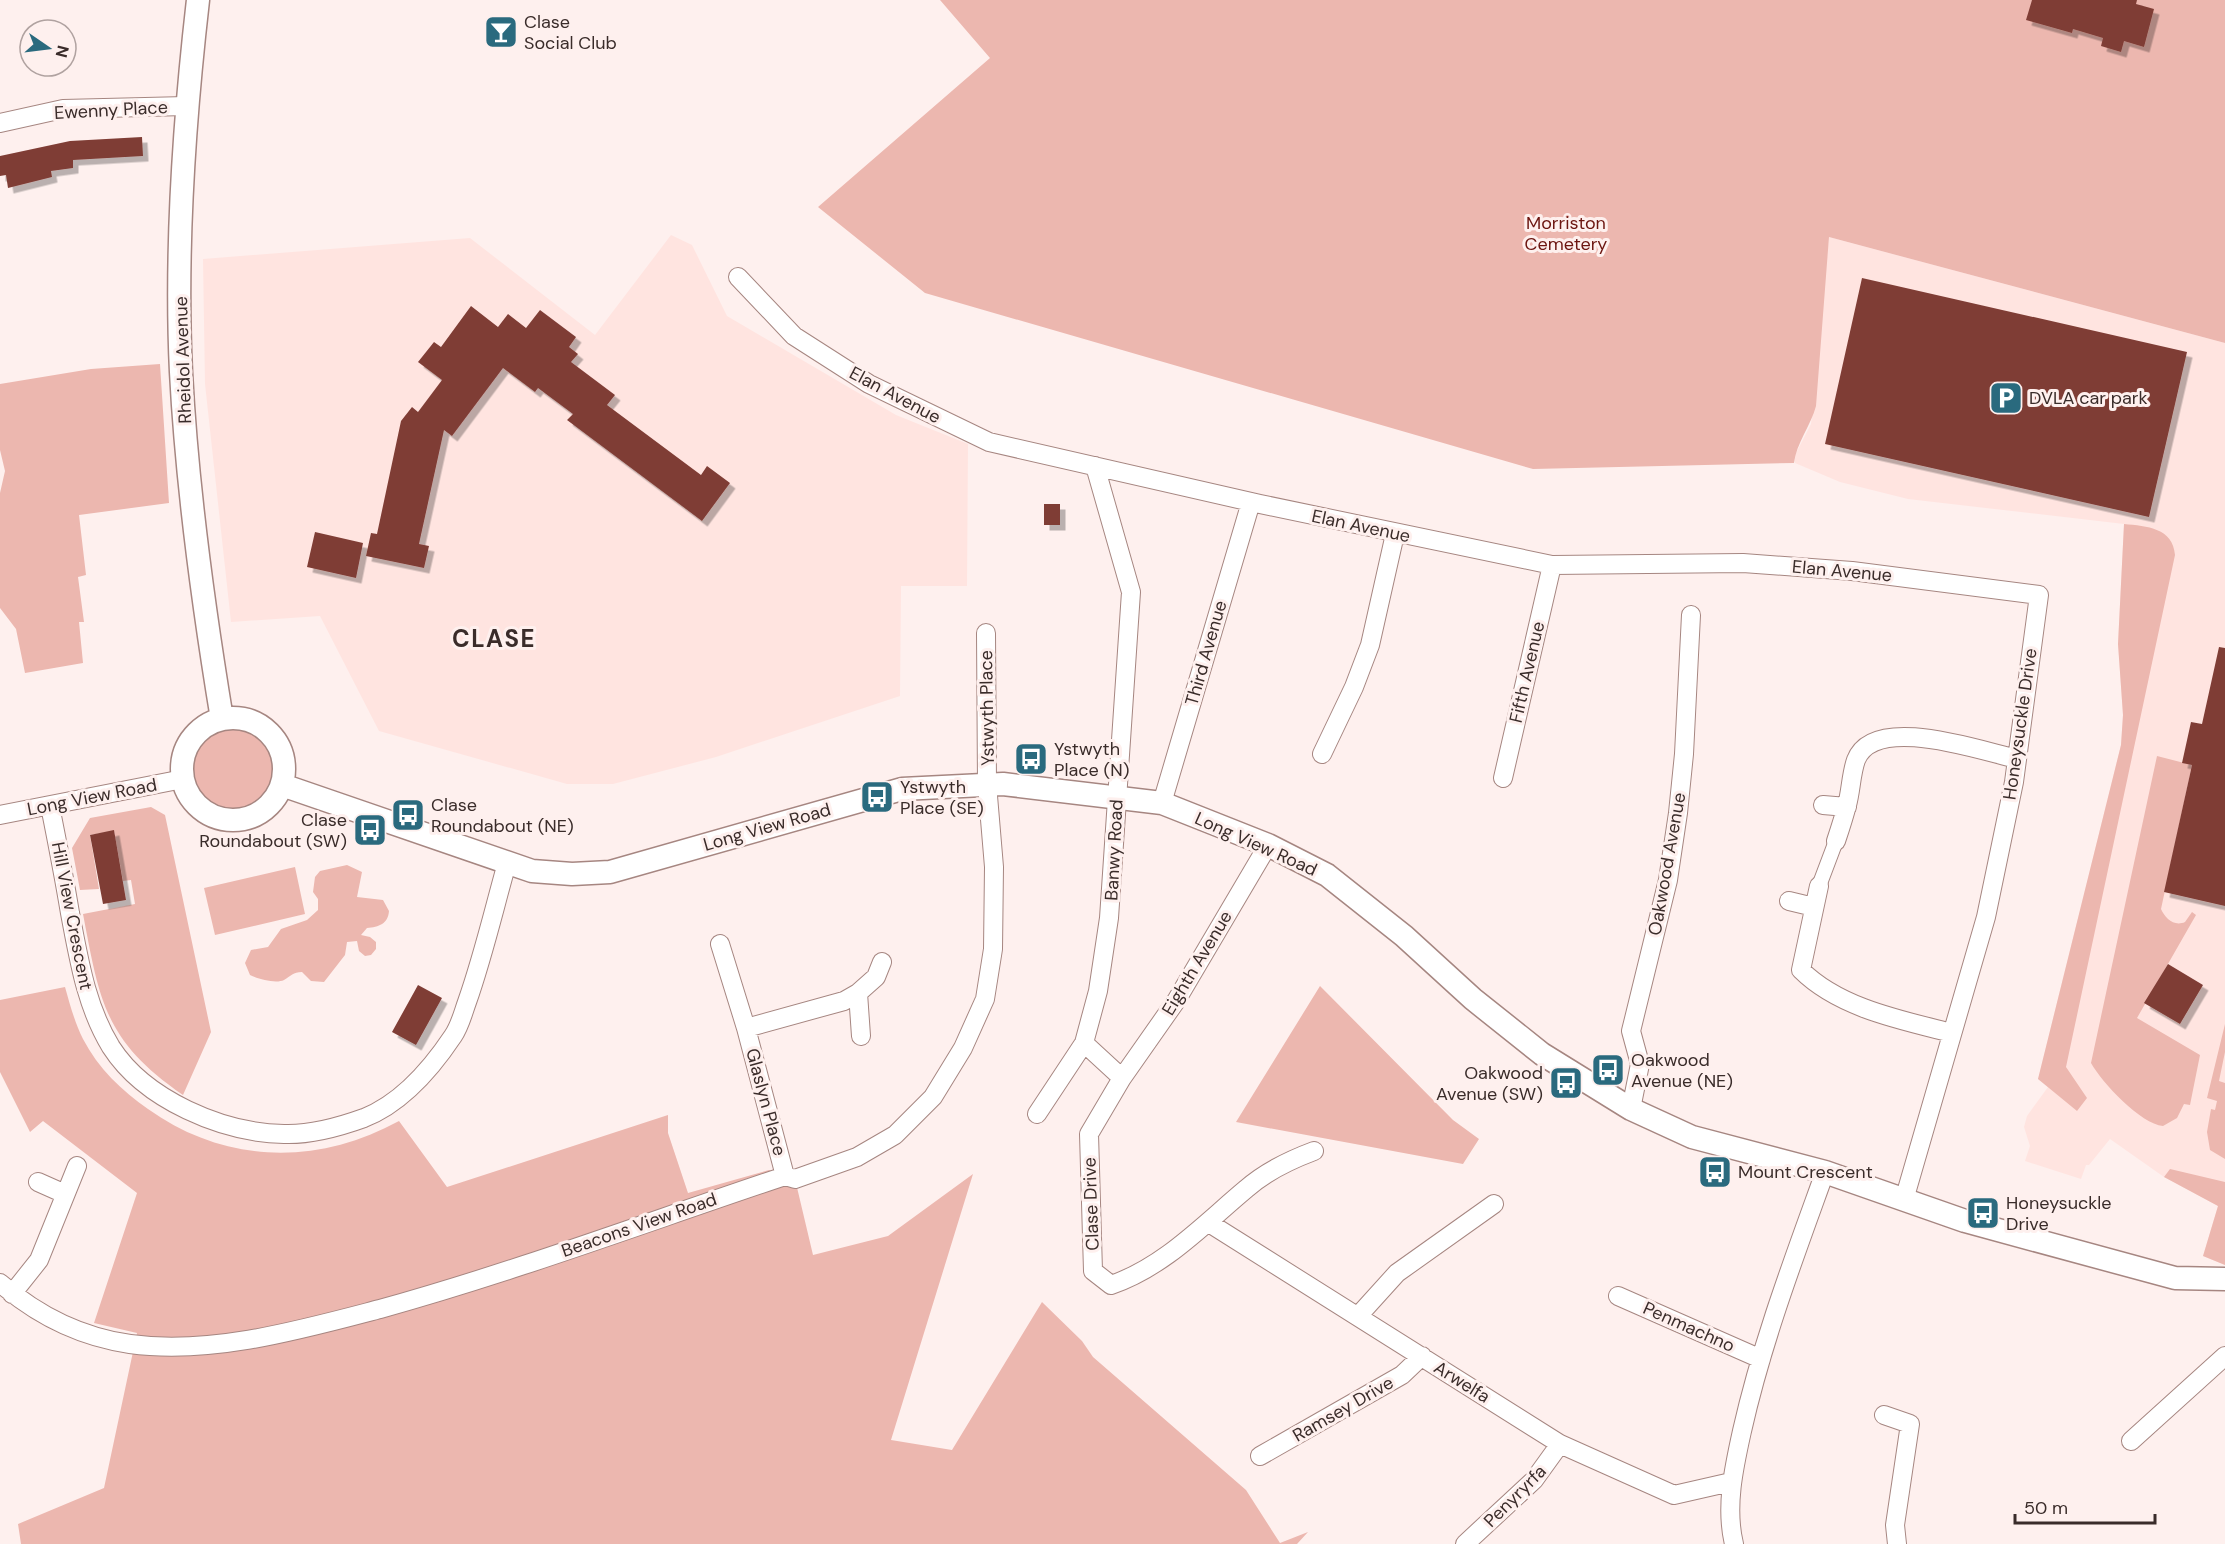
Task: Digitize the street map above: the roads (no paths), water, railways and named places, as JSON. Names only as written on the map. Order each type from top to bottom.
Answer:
[{"type":"street","name":"Rheidol Avenue","points":[[198,0],[186,106],[180,282],[181,369],[192,506],[204,610],[222,719]]},
{"type":"street","name":"Ewenny Place","points":[[0,123],[63,109],[186,106]]},
{"type":"street","name":"Elan Avenue","points":[[738,277],[794,336],[869,384],[989,442],[1395,534],[1552,565],[1743,563],[1852,571],[2039,595]]},
{"type":"street","name":"Banwy Road","points":[[1037,1114],[1084,1043],[1098,991],[1109,918],[1131,592],[1095,466]]},
{"type":"street","name":"Third Avenue","points":[[1161,803],[1251,502]]},
{"type":"street","points":[[1322,754],[1354,687],[1370,645],[1395,534]]},
{"type":"street","name":"Fifth Avenue","points":[[1503,778],[1552,565]]},
{"type":"street","name":"Honeysuckle Drive","points":[[1904,1200],[1986,917],[2016,759],[2039,595]]},
{"type":"street","name":"Oakwood Avenue","points":[[1631,1109],[1640,1064],[1631,1031],[1668,880],[1678,813],[1684,754],[1691,615]]},
{"type":"street","name":"Ystwyth Place","points":[[986,633],[987,784]]},
{"type":"street","points":[[239,718],[255,723],[273,737],[283,758],[282,785],[270,805],[252,817],[238,820],[221,819],[201,808],[191,798],[183,779],[182,765],[188,746],[201,729],[222,719],[239,718]]},
{"type":"street","points":[[1952,1033],[1896,1019],[1830,993],[1814,983],[1801,970],[1814,907],[1819,886],[1847,807],[1857,759],[1868,743],[1881,738],[1918,737],[2016,759]]},
{"type":"street","name":"Long View Road","points":[[0,815],[183,779]]},
{"type":"street","name":"Long View Road","points":[[282,785],[532,871],[572,874],[610,872],[902,789],[987,784],[1161,803],[1268,845],[1327,875],[1404,936],[1473,999],[1542,1054],[1631,1109],[1692,1137],[1825,1172],[1965,1221],[2175,1278],[2225,1280]]},
{"type":"street","name":"Beacons View Road","points":[[77,1166],[39,1260],[6,1288],[57,1322],[89,1336],[130,1344],[195,1347],[315,1326],[453,1289],[785,1176],[795,1179],[857,1157],[896,1135],[933,1097],[963,1048],[985,999],[993,949],[994,867],[987,784]]},
{"type":"street","points":[[1823,805],[1847,807]]},
{"type":"street","name":"Hill View Crescent","points":[[50,806],[82,976],[91,1005],[113,1049],[154,1090],[183,1108],[240,1129],[284,1134],[323,1130],[365,1117],[392,1102],[430,1068],[455,1033],[476,978],[507,863]]},
{"type":"street","name":"Eighth Avenue","points":[[1122,1078],[1176,1001],[1268,845]]},
{"type":"street","points":[[1789,901],[1814,907]]},
{"type":"street","name":"Glaslyn Place","points":[[720,944],[746,1028],[785,1176]]},
{"type":"street","name":"Glaslyn Place","points":[[746,1028],[844,1001],[858,993],[876,976],[882,962]]},
{"type":"street","points":[[858,993],[861,1036]]},
{"type":"street","points":[[1084,1043],[1122,1078]]},
{"type":"street","name":"Clase Drive","points":[[1122,1078],[1089,1134],[1094,1271],[1111,1285],[1131,1278],[1209,1223]]},
{"type":"street","points":[[1209,1223],[1247,1187],[1292,1159],[1314,1151]]},
{"type":"street","points":[[1734,1544],[1731,1482],[1761,1359],[1825,1172]]},
{"type":"street","points":[[38,1182],[65,1194]]},
{"type":"street","points":[[1359,1315],[1397,1273],[1494,1204]]},
{"type":"street","name":"Arwelfa","points":[[1209,1223],[1359,1315],[1560,1444],[1674,1495],[1731,1482]]},
{"type":"street","name":"Penmachno","points":[[1618,1296],[1761,1359]]},
{"type":"street","name":"Ramsey Drive","points":[[1260,1456],[1402,1375],[1422,1356]]},
{"type":"street","points":[[2131,1441],[2225,1356]]},
{"type":"street","points":[[1884,1415],[1910,1424],[1895,1525],[1897,1544]]},
{"type":"street","name":"Penyryrfa","points":[[1465,1544],[1534,1480],[1560,1444]]},
{"type":"place","name":"Clase Social Club","points":[[501,32]]},
{"type":"place","name":"DVLA car park","points":[[2006,398]]},
{"type":"place","name":"Ystwyth Place (N)","points":[[1031,759]]},
{"type":"place","name":"Ystwyth Place (SE)","points":[[877,797]]},
{"type":"place","name":"Clase Roundabout (NE)","points":[[408,815]]},
{"type":"place","name":"Clase Roundabout (SW)","points":[[370,830]]},
{"type":"place","name":"Oakwood Avenue (NE)","points":[[1608,1070]]},
{"type":"place","name":"Oakwood Avenue (SW)","points":[[1566,1083]]},
{"type":"place","name":"Mount Crescent","points":[[1715,1172]]},
{"type":"place","name":"Honeysuckle Drive","points":[[1983,1213]]},
{"type":"district","name":"CLASE","points":[[494,638]]},
{"type":"park label","name":"Morriston Cemetery","points":[[1566,233]]}]
